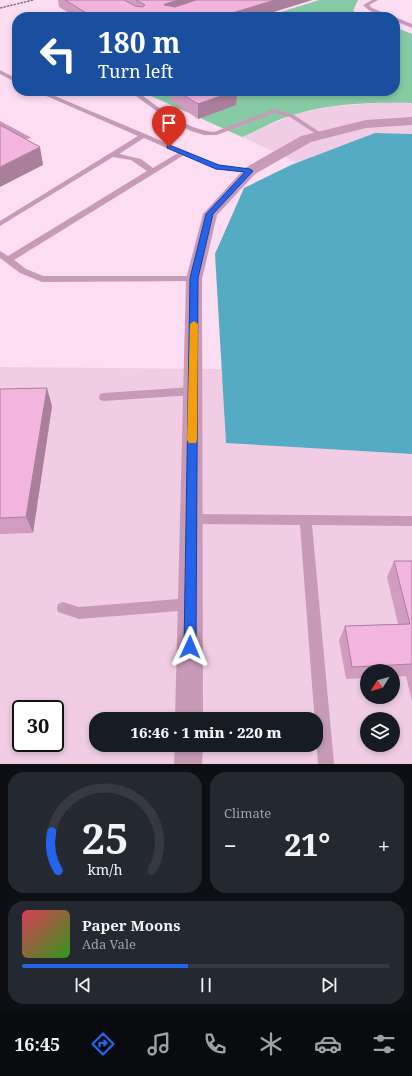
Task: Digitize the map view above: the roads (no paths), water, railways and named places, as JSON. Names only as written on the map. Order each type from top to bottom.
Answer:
[{"type":"street","points":[[189,712],[194,278],[210,214],[250,171],[306,140],[366,124],[412,121]]},
{"type":"street","points":[[188,764],[189,752]]},
{"type":"lane","points":[[376,0],[366,5],[370,9],[378,12]]},
{"type":"lane","points":[[400,21],[412,26]]},
{"type":"lane","points":[[0,72],[12,78]]},
{"type":"lane","points":[[50,96],[218,167],[250,171]]},
{"type":"lane","points":[[139,96],[182,125],[194,132],[205,135],[219,133],[274,111],[292,116],[322,135]]},
{"type":"lane","points":[[0,123],[28,138]]},
{"type":"lane","points":[[0,224],[143,136]]},
{"type":"lane","points":[[8,260],[182,153]]},
{"type":"lane","points":[[112,155],[134,157],[144,162],[152,171]]},
{"type":"lane","points":[[0,254],[24,271],[42,279],[194,278]]},
{"type":"lane","points":[[104,397],[193,391]]},
{"type":"lane","points":[[191,519],[412,521]]},
{"type":"lane","points":[[306,520],[326,764]]},
{"type":"lane","points":[[63,608],[79,613],[190,604]]},
{"type":"water","points":[[375,133],[412,134],[412,454],[226,443],[215,254],[244,188],[291,165]]}]
